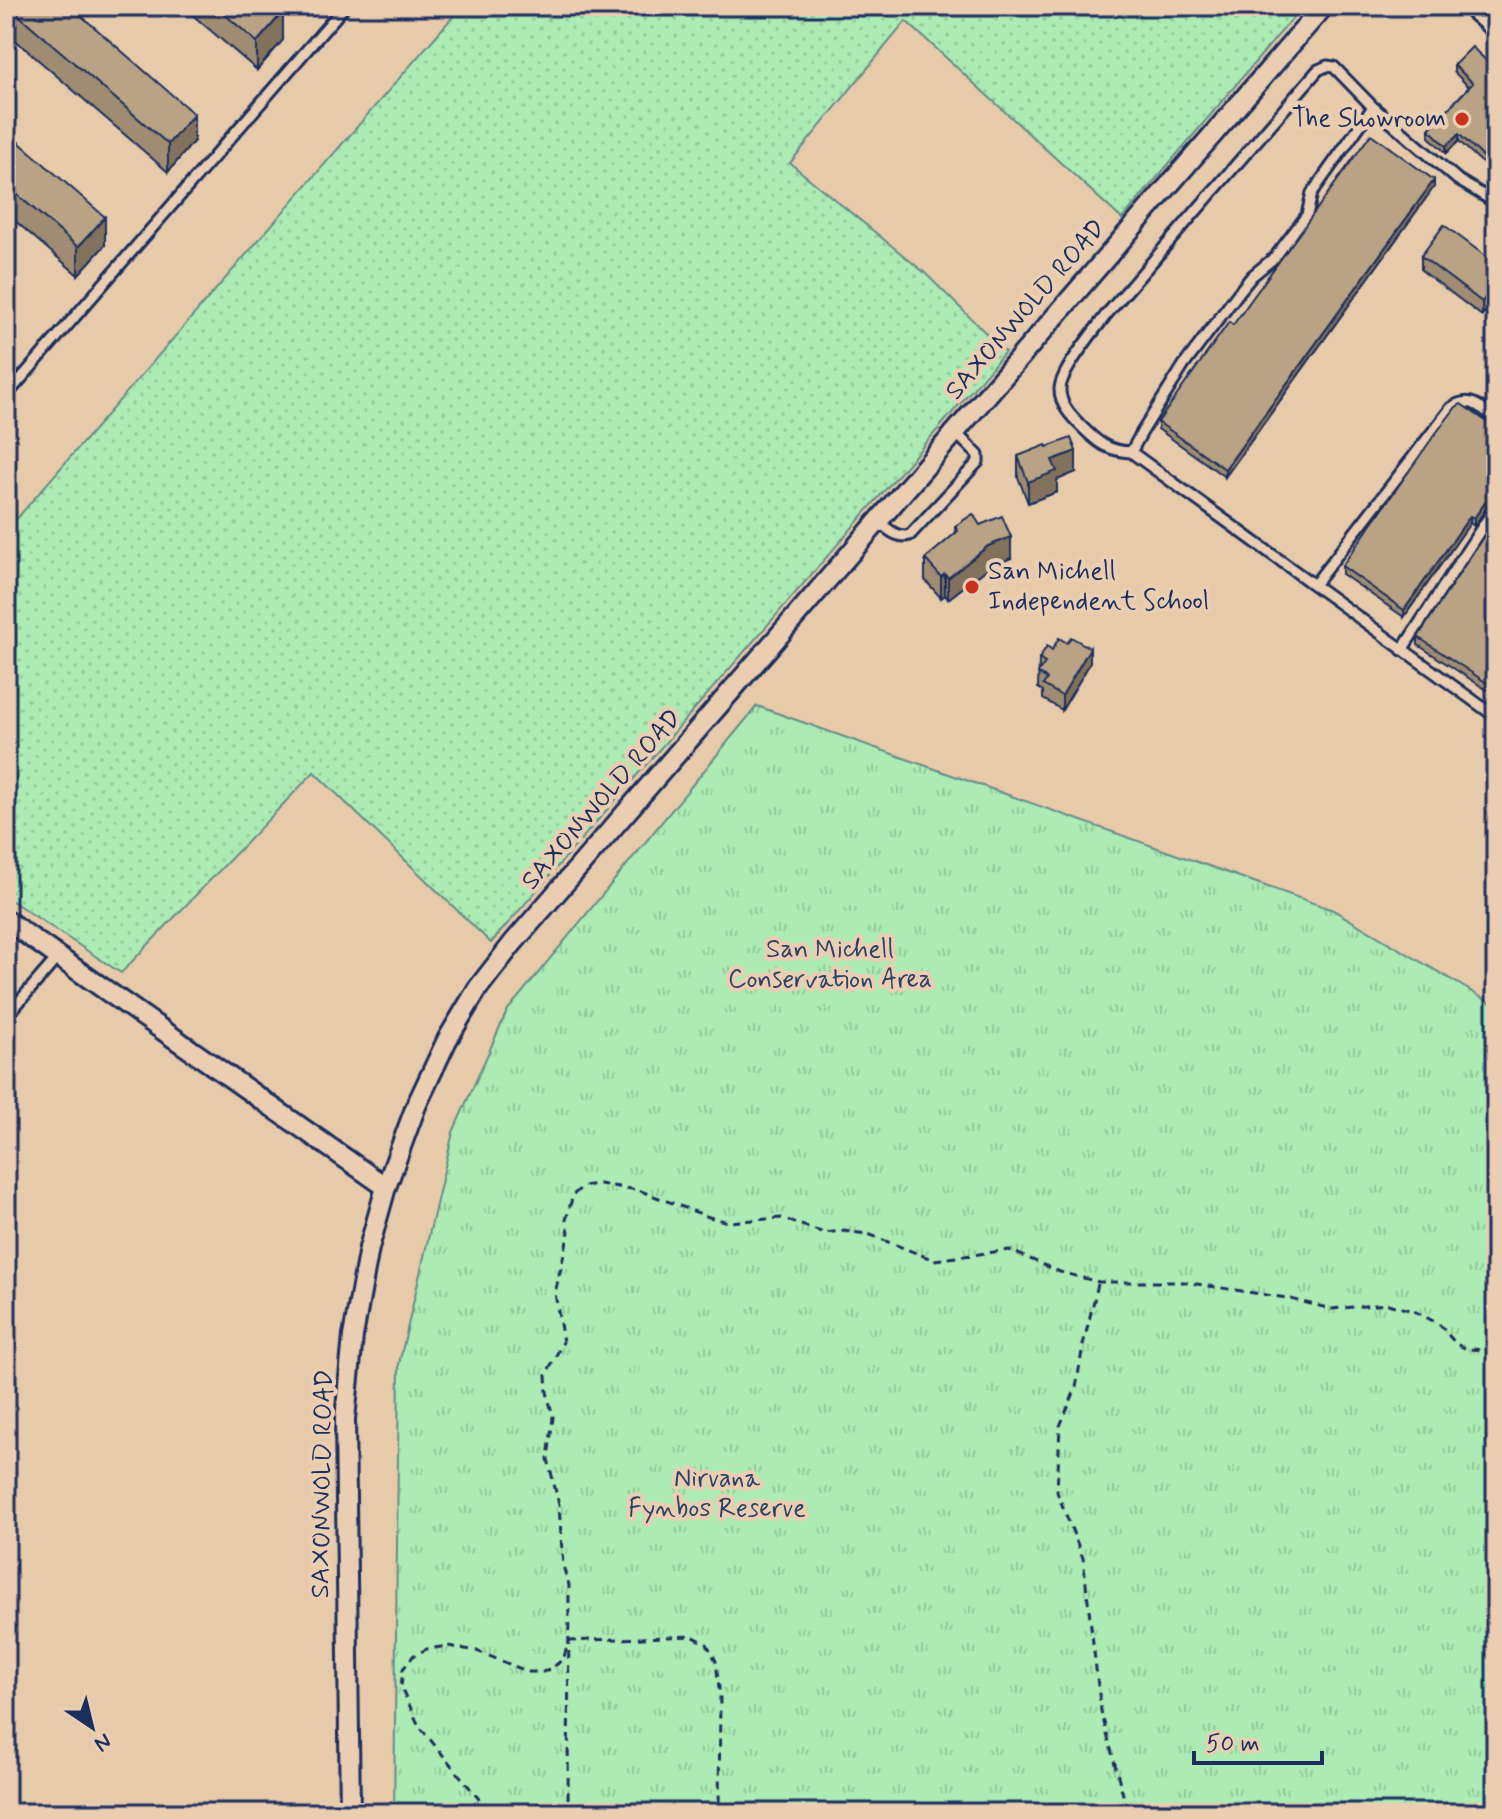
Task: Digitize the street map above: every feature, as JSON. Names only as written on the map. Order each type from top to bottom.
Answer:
[{"type":"street","name":"SAXONWOLD ROAD","points":[[350,1813],[345,1419],[353,1336],[369,1248],[386,1187],[416,1106],[447,1040],[478,988],[513,943],[1324,6]]},
{"type":"street","points":[[6,920],[386,1187]]},
{"type":"lane","points":[[6,396],[345,6]]},
{"type":"lane","points":[[1463,6],[1496,35]]},
{"type":"lane","points":[[1496,203],[1458,180],[1373,107],[1334,67],[1327,66],[1318,70],[1106,315],[1074,358],[1059,386],[1069,414],[1099,442],[1111,450],[1131,452],[1496,717]]},
{"type":"lane","points":[[1131,452],[1184,365],[1246,284],[1275,257],[1307,215],[1312,193],[1373,107]]},
{"type":"lane","points":[[1314,585],[1451,408],[1464,401],[1470,402],[1496,418]]},
{"type":"lane","points":[[877,521],[897,535],[910,535],[978,462],[978,455],[955,432]]},
{"type":"lane","points":[[1402,650],[1496,506]]},
{"type":"lane","points":[[6,1017],[58,957]]},
{"type":"path","points":[[568,1813],[569,1585],[563,1566],[559,1505],[548,1459],[553,1417],[546,1375],[563,1342],[555,1293],[569,1232],[566,1220],[573,1195],[583,1186],[599,1184],[627,1188],[728,1222],[781,1218],[824,1233],[843,1231],[868,1234],[934,1260],[1009,1250],[1060,1272],[1099,1282],[1184,1282],[1286,1298],[1332,1309],[1388,1304],[1416,1312],[1439,1324],[1456,1344],[1467,1349],[1496,1350]]},
{"type":"path","points":[[1099,1282],[1076,1388],[1060,1426],[1057,1492],[1083,1558],[1101,1711],[1126,1813]]},
{"type":"path","points":[[568,1641],[692,1636],[707,1644],[716,1661],[720,1697],[719,1813]]},
{"type":"path","points":[[484,1813],[479,1799],[419,1726],[401,1687],[403,1669],[414,1655],[427,1649],[448,1646],[477,1651],[529,1672],[543,1672],[564,1658],[568,1641]]},
{"type":"green space","points":[[462,6],[1303,6],[1122,219],[906,21],[790,163],[925,273],[1005,352],[491,943],[314,772],[121,973],[6,897],[6,531]]},
{"type":"green space","name":"Nirvana Fynbos Reserve","points":[[757,706],[1333,910],[1496,1006],[1496,1813],[394,1813],[399,1364],[453,1132],[507,1011]]},
{"type":"building","points":[[8,6],[70,6],[194,114],[168,144]]},
{"type":"building","points":[[215,6],[276,6],[283,12],[257,42]]},
{"type":"building","points":[[1472,47],[1496,70],[1496,94],[1491,100],[1496,105],[1496,159],[1491,164],[1459,134],[1446,146],[1429,129],[1473,83],[1454,65]]},
{"type":"building","points":[[6,131],[105,217],[78,247],[6,185]]},
{"type":"building","points":[[1371,134],[1434,180],[1225,469],[1158,422],[1229,322],[1233,325]]},
{"type":"building","points":[[1444,225],[1496,264],[1496,283],[1482,302],[1421,256]]},
{"type":"building","points":[[6,311],[16,320],[6,331]]},
{"type":"building","points":[[1461,404],[1496,428],[1496,493],[1492,493],[1474,518],[1470,516],[1404,610],[1342,566],[1433,437]]},
{"type":"building","points":[[1071,438],[1076,451],[1052,460],[1057,471],[1028,482],[1018,456]]},
{"type":"building","points":[[1496,513],[1496,689],[1418,637]]},
{"type":"building","points":[[973,514],[980,525],[1002,516],[1011,537],[988,546],[948,578],[945,574],[941,577],[925,559],[958,531],[955,526]]},
{"type":"building","points":[[1071,637],[1090,648],[1062,696],[1043,685],[1047,679],[1038,673],[1045,663],[1039,659],[1047,646],[1052,650],[1059,638],[1067,643]]},
{"type":"place","name":"The Showroom","points":[[1462,119]]},
{"type":"place","name":"San Michell Independent School","points":[[972,587]]},
{"type":"park label","name":"San Michell Conservation Area","points":[[830,965]]}]
